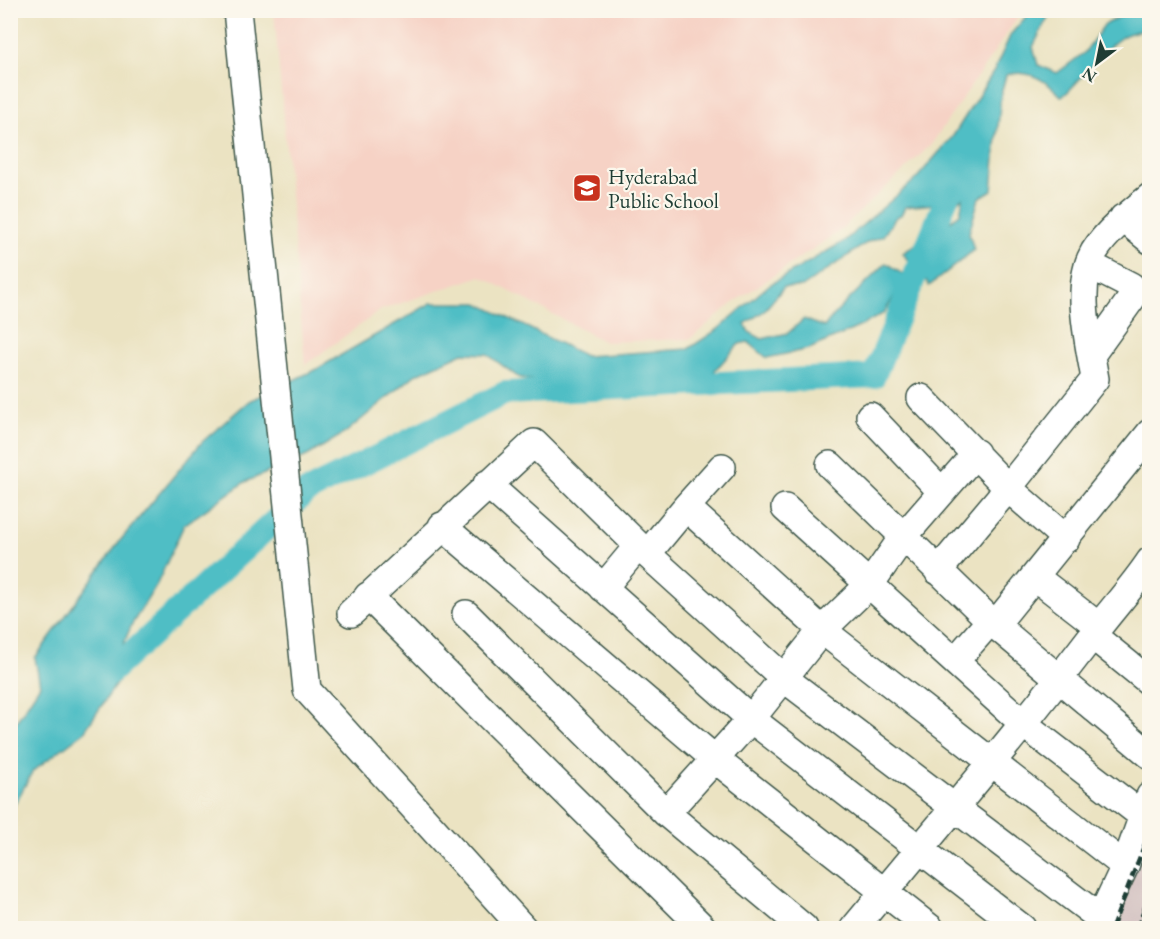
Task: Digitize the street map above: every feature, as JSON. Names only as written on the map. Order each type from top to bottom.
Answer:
[{"type":"street","points":[[237,10],[307,690],[523,928]]},
{"type":"street","points":[[938,571],[1095,379],[1083,290],[1090,265],[1094,253],[1123,218],[1149,197]]},
{"type":"street","points":[[1123,218],[1149,240]]},
{"type":"street","points":[[1090,265],[1131,286],[1132,298],[1091,355]]},
{"type":"street","points":[[921,398],[1008,488],[1066,538]]},
{"type":"street","points":[[870,416],[942,492]]},
{"type":"street","points":[[955,661],[1035,577],[1149,433]]},
{"type":"street","points":[[703,928],[359,604],[534,443],[643,550],[785,679],[956,806],[1098,923],[1125,866],[1146,806],[1025,724],[785,508]]},
{"type":"street","points":[[666,813],[751,719],[822,630],[870,583],[903,537],[975,453]]},
{"type":"street","points":[[830,465],[992,623],[1149,755]]},
{"type":"street","points":[[603,588],[686,507],[722,467]]},
{"type":"street","points":[[487,484],[751,719],[1022,928]]},
{"type":"street","points":[[686,507],[822,630],[994,761],[1125,866]]},
{"type":"street","points":[[442,526],[716,760],[930,928]]},
{"type":"street","points":[[1092,635],[1141,592],[1149,561]]},
{"type":"street","points":[[854,928],[1025,724],[1092,635],[1097,625],[1035,577]]},
{"type":"street","points":[[466,614],[666,813],[804,928]]},
{"type":"street","points":[[1092,635],[1149,682]]},
{"type":"shaded area","name":"Hyderabad Public School","points":[[274,10],[1022,11],[931,145],[838,232],[733,303],[690,339],[605,342],[481,276],[381,310],[305,365]]},
{"type":"shaded area","points":[[1149,815],[1149,912],[1143,928],[1104,928]]},
{"type":"water","points":[[1031,11],[1051,11],[1033,47],[1038,65],[1057,73],[1085,52],[1104,25],[1131,11],[1149,13],[1149,28],[1125,35],[1113,43],[1062,97],[1037,77],[1022,74],[1006,75],[1001,94],[992,190],[979,198],[969,233],[974,250],[929,286],[925,278],[915,280],[912,294],[899,289],[884,313],[809,349],[767,358],[748,342],[739,344],[708,378],[609,377],[544,383],[518,377],[487,354],[463,353],[415,375],[345,433],[307,456],[245,482],[184,525],[157,584],[132,624],[118,657],[122,675],[84,732],[33,771],[11,811],[11,730],[40,685],[35,658],[119,542],[202,442],[249,401],[317,369],[431,303],[478,303],[585,356],[688,349],[717,330],[769,285],[843,242],[916,179],[953,136],[994,71],[1011,34]],"holes":[[[963,198],[960,214],[903,253],[910,264],[904,275],[886,263],[824,327],[804,319],[788,333],[762,339],[749,332],[745,324],[764,311],[784,287],[802,287],[868,242],[883,236],[905,207],[934,204],[948,206]]]},
{"type":"waterway","points":[[95,687],[306,492],[505,393],[874,376],[956,175]]},
{"type":"railway","points":[[1112,928],[1150,831]]},
{"type":"railway","points":[[1137,928],[1150,894]]},
{"type":"place","name":"Hyderabad Public School","points":[[587,188]]}]
